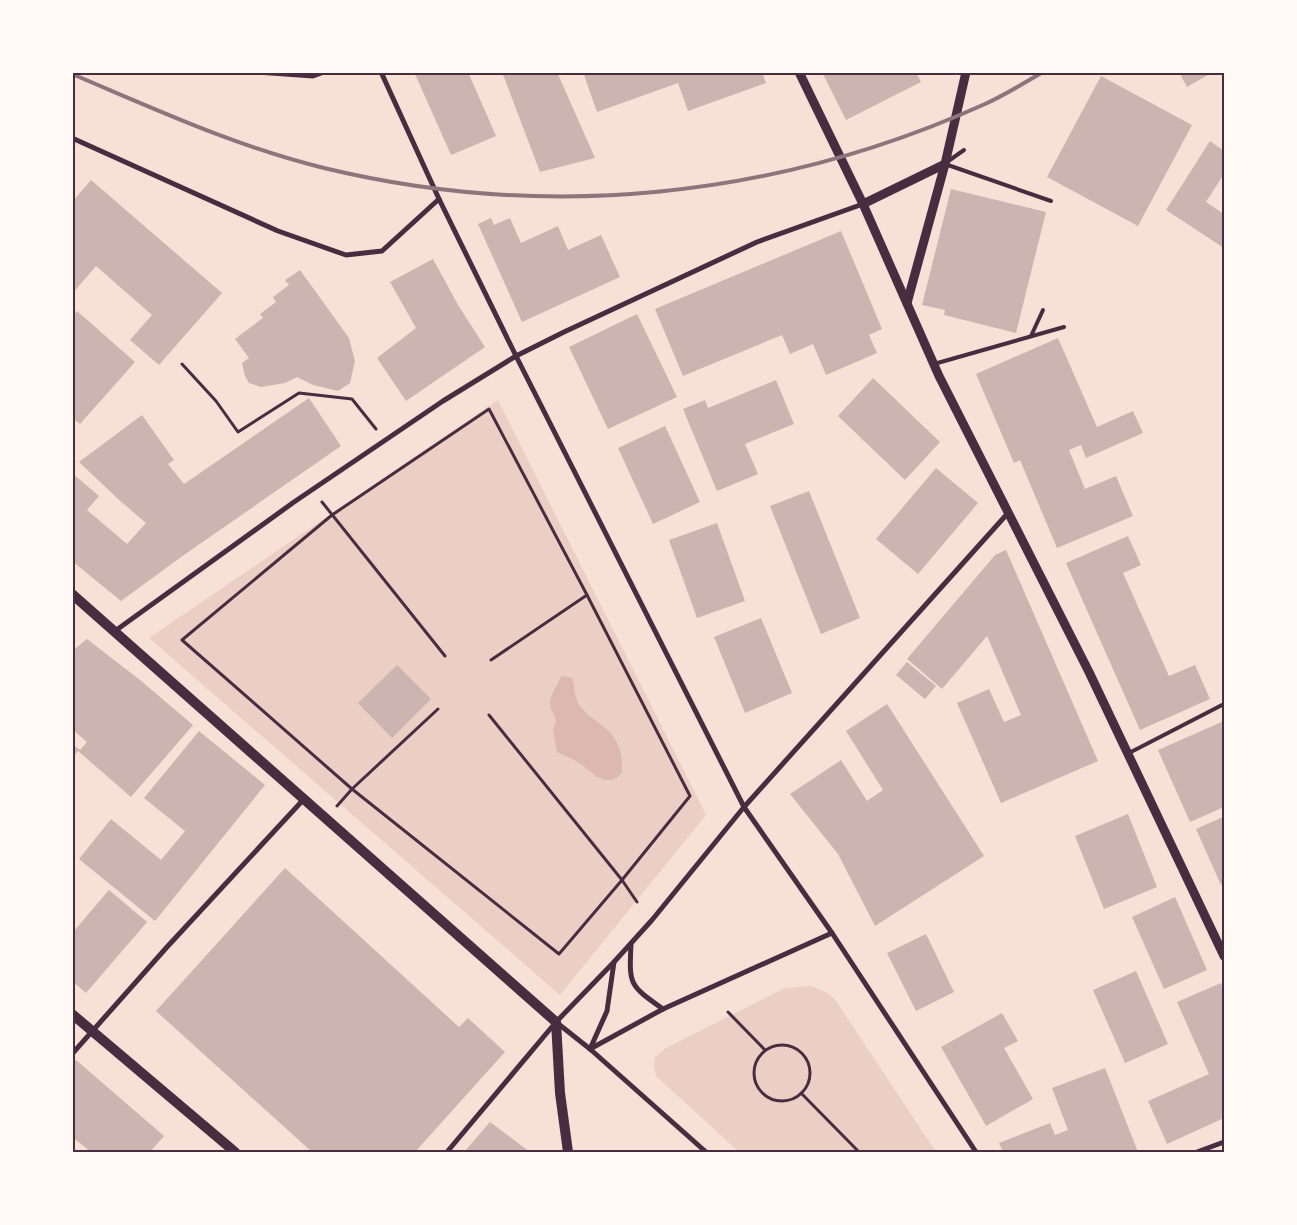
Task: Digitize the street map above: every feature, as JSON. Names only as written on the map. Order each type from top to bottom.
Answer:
[{"type":"main road","points":[[72,594],[556,1022],[560,1093],[568,1152]]},
{"type":"main road","points":[[72,1014],[235,1152]]},
{"type":"street","points":[[257,72],[313,76],[324,72]]},
{"type":"street","points":[[381,72],[439,199],[516,356],[744,807],[832,933],[976,1152]]},
{"type":"street","points":[[799,72],[863,204],[934,364],[1129,753],[1224,956]]},
{"type":"street","points":[[907,303],[945,164],[966,72]]},
{"type":"street","points":[[72,138],[278,231],[346,255],[382,251],[439,199]]},
{"type":"street","points":[[114,632],[300,498],[443,401],[516,356],[757,242],[863,204],[945,164]]},
{"type":"street","points":[[447,1152],[556,1022],[631,943],[744,807],[1008,513]]},
{"type":"street","points":[[72,1054],[167,947],[304,799]]},
{"type":"street","points":[[590,1049],[662,1009],[832,933]]},
{"type":"street","points":[[631,943],[630,975],[638,991],[662,1009]]},
{"type":"street","points":[[590,1049],[607,1011],[614,962]]},
{"type":"street","points":[[556,1022],[590,1049],[706,1152]]},
{"type":"street","points":[[1197,1152],[1224,1142]]},
{"type":"lane","points":[[945,164],[964,150]]},
{"type":"lane","points":[[945,164],[1051,201]]},
{"type":"lane","points":[[1031,336],[1042,310]]},
{"type":"lane","points":[[934,364],[1064,327]]},
{"type":"lane","points":[[1129,753],[1224,704]]},
{"type":"path","points":[[182,364],[216,401],[238,432],[299,393],[352,399],[365,415]]},
{"type":"path","points":[[489,409],[587,595],[690,796],[559,954],[352,789],[182,640],[332,515],[489,409]]},
{"type":"path","points":[[332,515],[445,656]]},
{"type":"path","points":[[491,660],[587,595]]},
{"type":"path","points":[[352,789],[438,709]]},
{"type":"path","points":[[489,715],[622,880],[637,902]]},
{"type":"path","points":[[728,1012],[765,1050]]},
{"type":"path","points":[[783,1044],[792,1046],[800,1051],[810,1067],[807,1086],[802,1093],[785,1101],[776,1100],[761,1091],[756,1083],[754,1074],[755,1065],[765,1050],[783,1044]]},
{"type":"path","points":[[802,1093],[859,1152]]},
{"type":"shaded area","points":[[498,400],[706,815],[560,995],[149,638]]},
{"type":"shaded area","points":[[561,676],[573,678],[579,705],[588,715],[611,733],[615,739],[622,757],[622,773],[617,778],[612,780],[601,779],[576,761],[557,752],[553,730],[556,722],[550,703],[551,696]]},
{"type":"shaded area","points":[[811,986],[824,991],[834,998],[936,1152],[739,1152],[656,1076],[655,1057],[666,1048],[785,988]]},
{"type":"building","points":[[418,72],[468,72],[496,136],[451,155],[415,74]]},
{"type":"building","points":[[502,72],[557,72],[595,158],[540,172]]},
{"type":"building","points":[[583,72],[762,72],[766,83],[688,111],[678,83],[597,112]]},
{"type":"building","points":[[822,72],[916,72],[921,82],[846,120]]},
{"type":"building","points":[[1179,72],[1213,72],[1187,87]]},
{"type":"building","points":[[1101,76],[1192,125],[1138,226],[1047,177]]},
{"type":"building","points":[[1210,141],[1224,151],[1224,174],[1206,202],[1224,214],[1224,248],[1166,210]]},
{"type":"building","points":[[91,180],[222,293],[159,365],[130,340],[152,315],[96,266],[72,294],[72,202]]},
{"type":"building","points":[[951,189],[1046,212],[1016,333],[944,315],[945,310],[922,305]]},
{"type":"building","points":[[491,218],[494,225],[510,218],[521,243],[558,226],[568,250],[601,235],[620,277],[522,322],[478,224]]},
{"type":"building","points":[[841,231],[882,329],[869,335],[877,353],[826,375],[813,344],[790,354],[782,335],[683,376],[655,309]]},
{"type":"building","points":[[433,259],[458,305],[485,347],[406,401],[377,358],[416,328],[390,282]]},
{"type":"building","points":[[300,270],[349,338],[355,361],[350,383],[338,391],[313,385],[297,377],[285,383],[261,387],[249,383],[245,376],[242,363],[249,358],[235,339],[263,318],[260,314],[276,302],[273,297],[289,285],[285,280]]},
{"type":"building","points":[[77,311],[135,362],[80,424],[72,418],[72,316]]},
{"type":"building","points":[[637,314],[677,397],[608,429],[569,347]]},
{"type":"building","points":[[1058,338],[1097,427],[1133,411],[1143,433],[1086,458],[1081,445],[1069,450],[1085,489],[1116,476],[1133,516],[1057,548],[1020,460],[1014,463],[976,374]]},
{"type":"building","points":[[873,378],[940,442],[905,480],[838,416]]},
{"type":"building","points":[[776,380],[794,424],[745,444],[758,474],[717,491],[683,409],[705,400],[708,408]]},
{"type":"building","points":[[309,398],[341,446],[121,601],[72,561],[72,473],[99,496],[87,510],[127,544],[146,523],[79,462],[142,415],[174,460],[168,464],[184,484]]},
{"type":"building","points":[[665,426],[700,502],[653,524],[618,448]]},
{"type":"building","points":[[936,468],[978,503],[918,574],[876,539]]},
{"type":"building","points":[[809,491],[860,618],[821,634],[770,506]]},
{"type":"building","points":[[717,523],[745,601],[697,618],[669,540]]},
{"type":"building","points":[[1128,536],[1141,565],[1123,573],[1169,676],[1195,665],[1210,699],[1140,730],[1066,563]]},
{"type":"building","points":[[1006,550],[1098,761],[1001,803],[957,703],[989,689],[1004,722],[1021,715],[987,636],[942,689],[907,659],[995,555]]},
{"type":"building","points":[[761,618],[792,693],[745,713],[714,637]]},
{"type":"building","points":[[87,639],[140,680],[193,725],[131,797],[78,751],[72,758],[72,744],[80,750],[87,742],[72,729],[72,651]]},
{"type":"building","points":[[907,662],[936,686],[925,699],[896,675]]},
{"type":"building","points":[[397,665],[431,699],[392,738],[358,703]]},
{"type":"building","points":[[887,704],[984,856],[875,926],[838,854],[790,794],[841,760],[867,801],[883,790],[846,731]]},
{"type":"building","points":[[1224,721],[1224,807],[1190,822],[1158,750]]},
{"type":"building","points":[[199,731],[265,785],[155,921],[79,859],[111,819],[161,860],[185,831],[144,798]]},
{"type":"building","points":[[1128,814],[1157,887],[1104,909],[1075,836]]},
{"type":"building","points":[[1223,817],[1224,883],[1221,885],[1196,829]]},
{"type":"building","points":[[285,868],[459,1027],[468,1018],[505,1052],[415,1152],[312,1152],[156,1011]]},
{"type":"building","points":[[109,890],[147,922],[86,993],[72,981],[72,929],[74,931]]},
{"type":"building","points":[[1175,897],[1207,970],[1164,989],[1132,917]]},
{"type":"building","points":[[926,934],[954,992],[916,1011],[887,953]]},
{"type":"building","points":[[1136,971],[1168,1044],[1125,1063],[1093,990]]},
{"type":"building","points":[[1221,983],[1224,992],[1224,1118],[1167,1144],[1148,1101],[1209,1074],[1177,1002]]},
{"type":"building","points":[[1002,1013],[1018,1041],[1004,1048],[1033,1099],[986,1126],[941,1047]]},
{"type":"building","points":[[76,1060],[164,1136],[150,1152],[91,1152],[72,1137],[72,1064]]},
{"type":"building","points":[[1105,1068],[1138,1152],[1003,1152],[999,1143],[1050,1123],[1055,1135],[1068,1130],[1052,1088]]},
{"type":"building","points":[[490,1122],[530,1152],[464,1152]]},
{"type":"railway","points":[[72,74],[165,114],[228,138],[324,168],[408,185],[492,194],[576,196],[660,192],[743,180],[825,161],[906,136],[985,104],[1043,72]]}]
